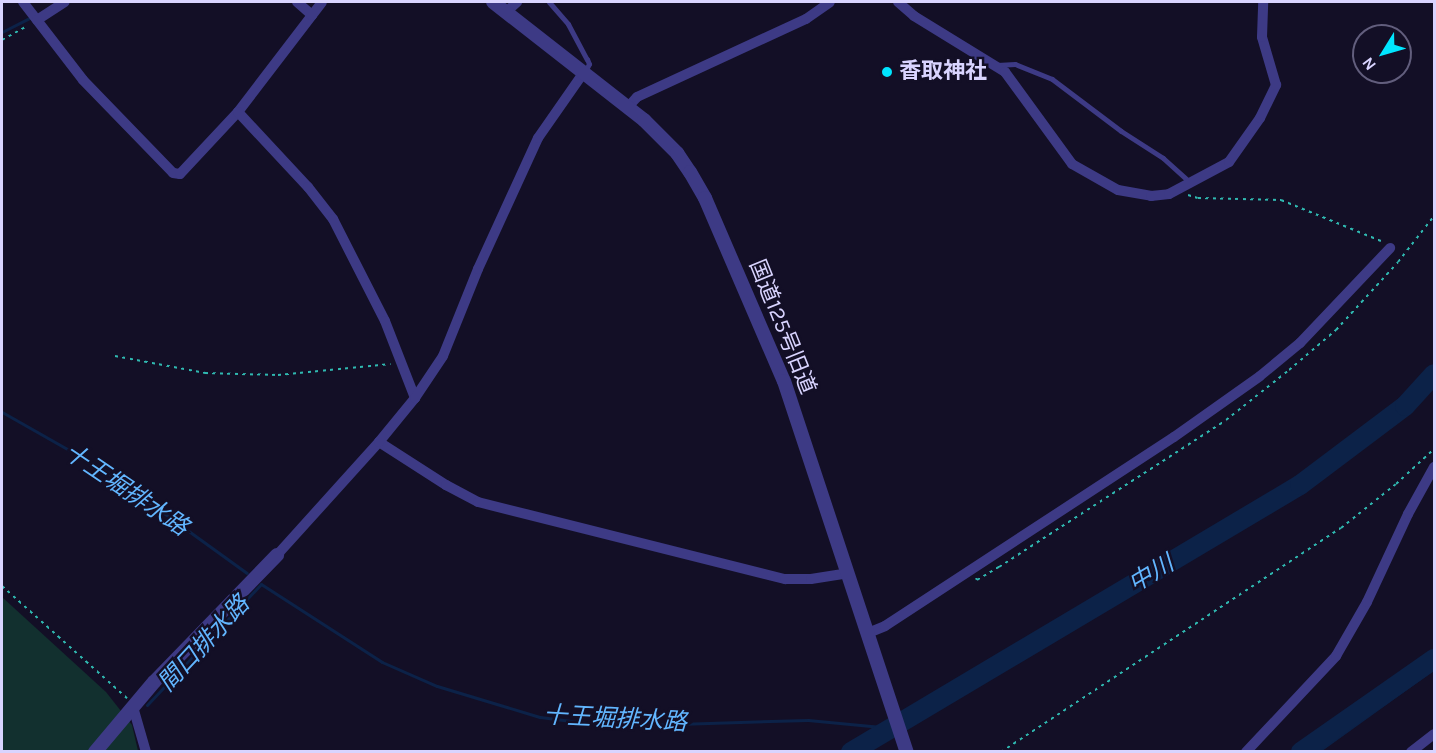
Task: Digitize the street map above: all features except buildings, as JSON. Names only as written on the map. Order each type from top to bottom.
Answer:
[{"type":"street","points":[[23,2],[83,80],[173,173],[180,174],[238,112],[322,2]]},
{"type":"street","points":[[37,20],[65,2]]},
{"type":"street","points":[[297,2],[312,15]]},
{"type":"street","name":"国道125号旧道","points":[[493,2],[628,107],[677,153],[705,198],[784,381],[906,751]]},
{"type":"street","points":[[506,12],[517,2]]},
{"type":"street","points":[[628,107],[637,97],[806,19],[830,2]]},
{"type":"street","points":[[898,2],[914,16],[1005,72],[1072,164],[1118,190],[1135,195],[1169,194],[1191,184],[1235,157],[1260,118],[1276,85],[1262,37],[1263,2]]},
{"type":"street","points":[[95,752],[154,682],[277,555],[379,442],[415,398],[442,356],[478,269],[538,138],[584,72]]},
{"type":"street","points":[[238,112],[308,187],[333,219],[385,321],[415,398]]},
{"type":"street","points":[[868,633],[885,626],[1000,551],[1174,437],[1251,383],[1300,343],[1390,248]]},
{"type":"street","points":[[379,442],[446,485],[478,501],[785,579],[811,579],[848,573]]},
{"type":"street","points":[[1246,752],[1336,656],[1367,602],[1408,514],[1434,467]]},
{"type":"street","points":[[133,707],[146,752]]},
{"type":"street","points":[[1411,752],[1434,734]]},
{"type":"lane","points":[[549,2],[568,24],[587,59],[589,64],[584,72]]},
{"type":"lane","points":[[994,65],[1015,64],[1052,79],[1121,132],[1163,158],[1191,184]]},
{"type":"path","points":[[2,40],[37,20]]},
{"type":"path","points":[[1180,189],[1198,198],[1281,200],[1388,244],[1390,248]]},
{"type":"path","points":[[115,356],[205,373],[278,375],[402,363]]},
{"type":"path","points":[[1001,752],[1341,528],[1396,484],[1434,449]]},
{"type":"path","points":[[2,586],[124,695],[133,707]]},
{"type":"green space","points":[[2,597],[106,692],[132,725],[138,751],[2,751]]},
{"type":"waterway","points":[[2,32],[29,18]]},
{"type":"waterway","name":"中川","points":[[851,752],[1300,485],[1405,406],[1434,374]]},
{"type":"waterway","name":"十王堀排水路","points":[[2,412],[104,470],[247,573]]},
{"type":"waterway","name":"十王堀排水路","points":[[147,705],[261,584],[382,662],[437,686],[540,717],[587,723],[646,725],[808,720],[892,728]]},
{"type":"waterway","points":[[1301,752],[1434,659]]},
{"type":"waterway","points":[[1317,752],[1434,668]]},
{"type":"place","name":"香取神社","points":[[887,72]]},
{"type":"water label","name":"間口排水路","points":[[204,644]]}]
